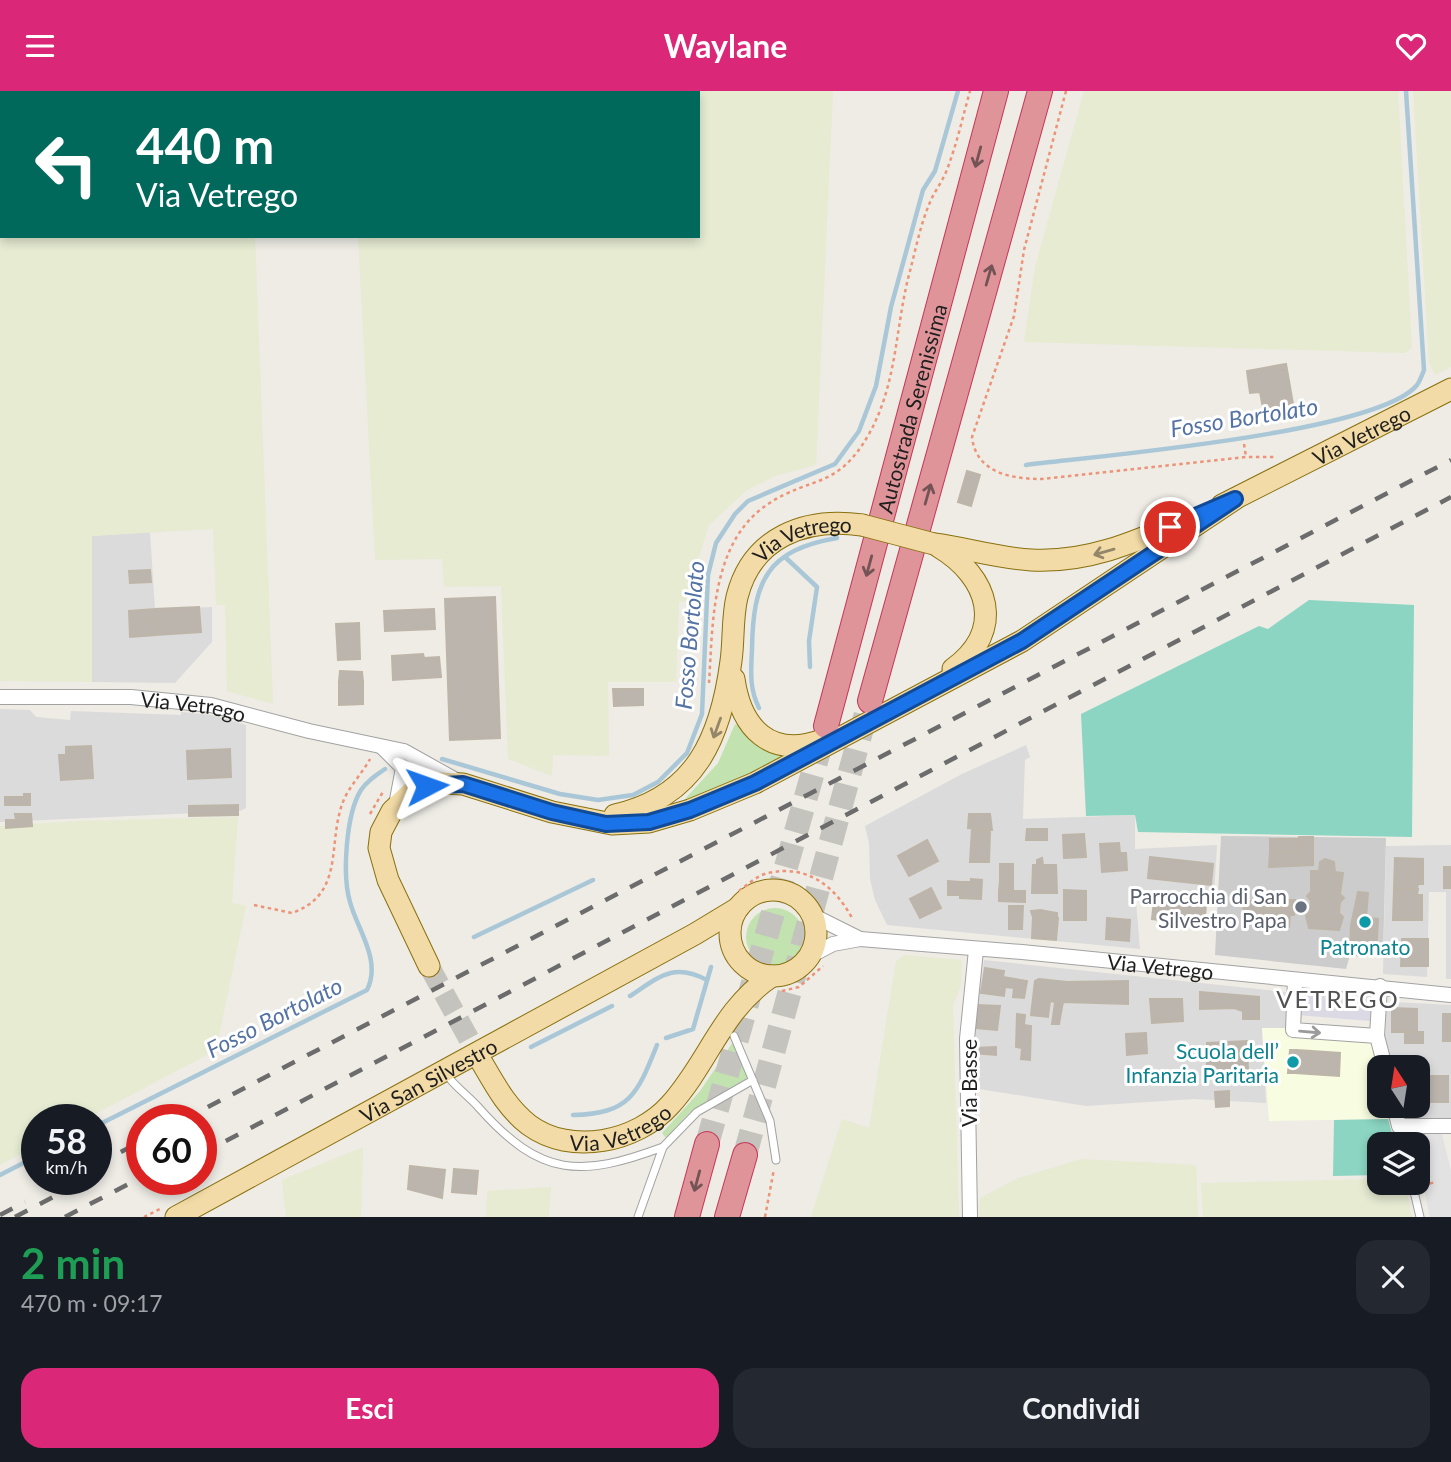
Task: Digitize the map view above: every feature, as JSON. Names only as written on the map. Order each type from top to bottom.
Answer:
[{"type":"highway","name":"Autostrada Serenissima","points":[[838,728],[996,91]]},
{"type":"highway","name":"Autostrada Serenissima","points":[[870,701],[1040,91]]},
{"type":"highway","points":[[687,1217],[707,1144]]},
{"type":"highway","points":[[727,1217],[745,1154]]},
{"type":"main road","name":"Via Vetrego","points":[[578,818],[616,815],[639,808],[660,799],[692,772],[709,747],[719,724],[731,661],[737,599],[743,578],[766,547],[784,535],[818,522],[862,524],[934,544],[1012,558],[1072,559],[1126,546],[1235,499],[1451,389]]},
{"type":"main road","name":"Via Vetrego","points":[[395,806],[414,790],[427,786],[463,784],[578,818],[621,824],[649,822],[690,810],[755,783],[838,728],[961,675],[1061,618],[1235,499]]},
{"type":"main road","points":[[923,691],[970,655],[985,623],[983,597],[975,577],[962,562],[934,544]]},
{"type":"main road","points":[[731,661],[740,711],[750,726],[767,739],[797,746],[838,728]]},
{"type":"main road","points":[[395,806],[381,832],[381,860],[429,966]]},
{"type":"main road","name":"Via Vetrego","points":[[738,908],[749,897],[763,891],[778,890],[804,903],[812,915]]},
{"type":"main road","points":[[737,1004],[736,955],[730,929],[738,908]]},
{"type":"main road","name":"Via San Silvestro","points":[[176,1217],[738,908]]},
{"type":"main road","points":[[812,915],[819,959]]},
{"type":"main road","name":"Via San Silvestro","points":[[680,942],[710,941],[736,955]]},
{"type":"main road","points":[[736,955],[748,968],[773,985]]},
{"type":"main road","name":"Via Vetrego","points":[[481,1061],[503,1098],[531,1126],[560,1140],[580,1143],[634,1131],[667,1108],[737,1004],[773,985],[787,974],[819,959]]},
{"type":"street","name":"Via Vetrego","points":[[0,697],[186,700],[416,755],[463,784]]},
{"type":"street","points":[[381,747],[403,768],[395,806]]},
{"type":"street","name":"Via Vetrego","points":[[812,915],[860,939]]},
{"type":"street","name":"Via Vetrego","points":[[819,959],[833,944],[860,939],[1380,986],[1451,995]]},
{"type":"street","name":"Via Basse","points":[[970,1217],[967,1039],[976,950]]},
{"type":"street","points":[[1295,980],[1293,1030],[1377,1036]]},
{"type":"street","points":[[1380,986],[1377,1036],[1382,1055]]},
{"type":"street","points":[[1397,1118],[1399,1126],[1424,1129],[1451,1126]]},
{"type":"lane","points":[[734,1036],[774,1132],[776,1160]]},
{"type":"lane","points":[[444,1070],[502,1133],[525,1151],[551,1163],[574,1167],[604,1165],[663,1147]]},
{"type":"lane","points":[[638,1217],[663,1147],[691,1117],[753,1080]]},
{"type":"lane","points":[[1399,1126],[1401,1132]]},
{"type":"lane","points":[[1415,1195],[1420,1217]]},
{"type":"path","points":[[708,687],[715,599],[724,565],[743,526],[769,504],[835,476],[869,433],[890,385],[899,347],[900,311],[930,201],[948,169],[970,91]]},
{"type":"path","points":[[1066,91],[1024,250],[1014,316],[972,437],[974,453],[982,463],[1021,479],[1272,455],[1284,459],[1291,470]]},
{"type":"path","points":[[1244,444],[1245,457]]},
{"type":"path","points":[[254,905],[292,913],[303,909],[316,898],[332,873],[339,811],[347,790],[367,764]]},
{"type":"path","points":[[773,985],[799,987],[819,959]]},
{"type":"path","points":[[765,1217],[776,1160]]},
{"type":"path","points":[[1430,1183],[1436,1182]]},
{"type":"shaded area","points":[[700,91],[833,91],[816,465],[778,475],[747,490],[709,525],[697,563],[694,600],[679,602],[676,682],[608,682],[609,756],[553,755],[552,776],[508,759],[501,586],[444,587],[442,559],[375,560],[358,238],[700,238]]},
{"type":"shaded area","points":[[1084,91],[1398,91],[1412,348],[1405,353],[1024,342],[1035,267]]},
{"type":"shaded area","points":[[1413,91],[1451,91],[1451,367],[1435,375],[1429,363]]},
{"type":"shaded area","points":[[0,238],[255,238],[273,704],[227,691],[225,605],[216,605],[213,529],[92,536],[92,682],[0,681]]},
{"type":"shaded area","points":[[150,532],[155,609],[212,607],[212,642],[175,683],[92,682],[91,536]]},
{"type":"shaded area","points":[[0,709],[30,710],[36,717],[70,720],[71,711],[181,715],[181,712],[212,715],[246,725],[246,808],[240,811],[0,822]]},
{"type":"shaded area","points":[[1026,745],[1030,757],[1025,760],[1023,819],[1135,815],[1135,849],[1217,845],[1214,896],[1135,889],[1140,949],[887,925],[875,900],[870,879],[869,843],[865,826],[962,774]]},
{"type":"shaded area","points":[[238,817],[232,903],[246,906],[216,1050],[112,1105],[21,1104],[21,1154],[0,1165],[0,826]]},
{"type":"shaded area","name":"Parrocchia di San Silvestro Papa","points":[[1221,836],[1386,838],[1383,957],[1350,955],[1346,969],[1215,955]]},
{"type":"shaded area","points":[[1451,845],[1451,979],[1446,979],[1446,892],[1429,892],[1427,977],[1383,974],[1386,846]]},
{"type":"shaded area","points":[[904,955],[962,960],[961,985],[953,1005],[959,1217],[811,1217],[842,1119],[869,1128],[896,961]]},
{"type":"shaded area","points":[[984,960],[1285,992],[1288,994],[1287,1028],[1262,1029],[1266,1103],[1194,1099],[1086,1106],[973,1088],[972,1044]]},
{"type":"shaded area","points":[[1299,988],[1372,993],[1370,1021],[1297,1015]]},
{"type":"shaded area","points":[[1394,1002],[1451,1005],[1451,1119],[1413,1118],[1430,1118],[1430,1055],[1389,1055],[1385,1039],[1388,1005]]},
{"type":"shaded area","points":[[1262,1028],[1287,1028],[1287,1037],[1373,1041],[1376,1055],[1367,1055],[1367,1118],[1388,1119],[1269,1121]]},
{"type":"shaded area","points":[[1430,1134],[1442,1134],[1451,1171],[1451,1217],[1430,1217],[1425,1195],[1430,1195]]},
{"type":"shaded area","points":[[363,1147],[361,1217],[286,1217],[282,1180]]},
{"type":"shaded area","points":[[1081,1159],[1196,1165],[1198,1217],[979,1217],[980,1198],[1016,1179]]},
{"type":"shaded area","points":[[1367,1179],[1367,1195],[1407,1195],[1412,1217],[1203,1217],[1201,1183]]},
{"type":"shaded area","points":[[551,1187],[549,1217],[486,1217],[487,1191]]},
{"type":"green space","points":[[1309,600],[1414,605],[1412,837],[1138,832],[1135,815],[1086,816],[1081,714],[1259,626],[1268,629]]},
{"type":"green space","points":[[735,724],[795,754],[685,803],[683,801],[718,763]]},
{"type":"green space","points":[[769,908],[781,908],[796,916],[804,931],[804,943],[796,958],[781,966],[769,966],[754,958],[746,943],[746,931],[754,916]]},
{"type":"green space","points":[[733,1042],[748,1076],[745,1081],[689,1113],[666,1138],[662,1133],[700,1091]]},
{"type":"green space","points":[[1388,1119],[1392,1132],[1367,1132],[1367,1175],[1333,1176],[1334,1120]]},
{"type":"building","points":[[1286,364],[1293,404],[1263,408],[1260,392],[1250,393],[1247,371]]},
{"type":"building","points":[[967,471],[980,475],[971,506],[958,502]]},
{"type":"building","points":[[150,570],[151,582],[130,583],[129,571]]},
{"type":"building","points":[[495,597],[500,738],[450,740],[445,599]]},
{"type":"building","points":[[199,607],[201,632],[156,635],[155,609]]},
{"type":"building","points":[[155,609],[156,635],[130,637],[129,611]]},
{"type":"building","points":[[434,609],[435,629],[385,631],[384,611]]},
{"type":"building","points":[[359,623],[360,659],[338,660],[336,624]]},
{"type":"building","points":[[423,654],[424,658],[439,657],[441,677],[393,680],[392,656]]},
{"type":"building","points":[[340,671],[362,672],[363,682],[339,682]]},
{"type":"building","points":[[339,682],[363,682],[363,704],[339,705]]},
{"type":"building","points":[[613,689],[643,689],[643,705],[614,706]]},
{"type":"building","points":[[91,746],[93,778],[61,780],[59,755],[66,755],[66,747]]},
{"type":"building","points":[[230,749],[231,777],[188,779],[187,751]]},
{"type":"building","points":[[24,794],[30,794],[30,805],[5,805],[5,797],[24,797]]},
{"type":"building","points":[[238,805],[238,815],[189,816],[189,806]]},
{"type":"building","points":[[15,814],[31,814],[32,826],[6,828],[6,820],[16,820]]},
{"type":"building","points":[[969,814],[990,814],[992,830],[968,828]]},
{"type":"building","points":[[972,829],[990,832],[989,862],[970,862]]},
{"type":"building","points":[[1027,829],[1047,829],[1047,840],[1026,840]]},
{"type":"building","points":[[1084,834],[1086,857],[1064,858],[1063,835]]},
{"type":"building","points":[[1299,837],[1313,837],[1313,865],[1269,867],[1270,852],[1298,852]]},
{"type":"building","points":[[1270,839],[1298,839],[1298,852],[1270,852]]},
{"type":"building","points":[[927,840],[938,861],[909,876],[898,856]]},
{"type":"building","points":[[1119,843],[1120,853],[1126,853],[1127,870],[1102,872],[1100,844]]},
{"type":"building","points":[[1150,857],[1213,864],[1211,885],[1148,878]]},
{"type":"building","points":[[1042,858],[1043,865],[1056,865],[1057,893],[1032,893],[1033,865],[1037,865],[1037,860]]},
{"type":"building","points":[[1395,858],[1423,859],[1423,884],[1418,884],[1417,889],[1394,889]]},
{"type":"building","points":[[1325,859],[1334,862],[1335,872],[1343,873],[1340,894],[1344,898],[1340,902],[1339,913],[1343,917],[1339,930],[1309,928],[1306,916],[1310,911],[1311,901],[1307,896],[1311,892],[1311,871],[1319,871],[1320,862]]},
{"type":"building","points":[[1000,864],[1013,864],[1013,881],[1000,881]]},
{"type":"building","points":[[1444,867],[1451,867],[1451,888],[1444,888]]},
{"type":"building","points":[[971,879],[982,880],[981,899],[960,898],[960,882],[971,882]]},
{"type":"building","points":[[948,881],[960,882],[961,895],[948,895]]},
{"type":"building","points":[[1000,881],[1013,881],[1013,891],[999,891]]},
{"type":"building","points":[[931,888],[941,908],[920,918],[910,899]]},
{"type":"building","points":[[1394,889],[1418,889],[1417,895],[1422,895],[1422,920],[1393,920]]},
{"type":"building","points":[[1064,890],[1086,891],[1086,920],[1064,920]]},
{"type":"building","points":[[999,891],[1025,891],[1025,902],[999,901]]},
{"type":"building","name":"Patronato","points":[[1358,892],[1368,893],[1366,918],[1378,919],[1376,956],[1350,955],[1351,925]]},
{"type":"building","points":[[1154,900],[1206,906],[1204,925],[1152,919]]},
{"type":"building","points":[[1289,900],[1295,900],[1294,915],[1290,915],[1289,927],[1264,927],[1264,907],[1289,907]]},
{"type":"building","points":[[1244,901],[1264,901],[1264,918],[1243,918]]},
{"type":"building","points":[[1009,906],[1023,906],[1022,929],[1009,929]]},
{"type":"building","points":[[1031,911],[1057,913],[1057,918],[1033,917]]},
{"type":"building","points":[[1033,917],[1058,918],[1056,940],[1032,938]]},
{"type":"building","points":[[1107,918],[1130,920],[1129,941],[1106,939]]},
{"type":"building","points":[[1402,939],[1428,939],[1428,966],[1401,966]]},
{"type":"building","points":[[985,968],[1004,971],[1003,977],[1027,981],[1024,998],[1013,997],[1014,988],[1005,987],[1004,996],[981,993]]},
{"type":"building","points":[[1039,979],[1067,982],[1128,981],[1128,1004],[1063,1002],[1059,1024],[1052,1024],[1055,1002],[1050,1001],[1048,1017],[1031,1015],[1035,981]]},
{"type":"building","points":[[1200,992],[1259,997],[1259,1019],[1243,1019],[1243,1011],[1234,1008],[1200,1009]]},
{"type":"building","points":[[1150,999],[1182,999],[1183,1021],[1152,1023]]},
{"type":"building","points":[[977,1005],[1000,1006],[997,1030],[976,1028]]},
{"type":"building","points":[[1392,1008],[1417,1009],[1417,1032],[1392,1032]]},
{"type":"building","points":[[1017,1014],[1025,1015],[1024,1025],[1031,1026],[1030,1060],[1021,1059],[1022,1048],[1016,1047]]},
{"type":"building","points":[[1443,1014],[1451,1014],[1451,1041],[1443,1041]]},
{"type":"building","points":[[1405,1032],[1423,1032],[1423,1043],[1405,1043]]},
{"type":"building","points":[[1146,1033],[1147,1053],[1127,1055],[1126,1034]]},
{"type":"building","points":[[1247,1041],[1248,1071],[1207,1070],[1207,1043]]},
{"type":"building","points":[[996,1047],[996,1055],[973,1053],[973,1048]]},
{"type":"building","name":"Scuola dell’ Infanzia Paritaria","points":[[1290,1050],[1297,1050],[1296,1073],[1288,1073]]},
{"type":"building","points":[[1297,1050],[1340,1053],[1339,1076],[1296,1073]]},
{"type":"building","points":[[1233,1070],[1248,1071],[1249,1081],[1233,1081]]},
{"type":"building","points":[[1430,1076],[1448,1076],[1448,1102],[1430,1102]]},
{"type":"building","points":[[1229,1091],[1229,1106],[1216,1107],[1215,1092]]},
{"type":"building","points":[[410,1166],[445,1170],[442,1198],[408,1189]]},
{"type":"building","points":[[454,1169],[478,1171],[476,1194],[452,1192]]},
{"type":"waterway","name":"Fosso Bortolato","points":[[442,759],[560,794],[598,800],[633,795],[658,782],[687,753],[702,714],[708,575],[716,543],[735,514],[748,501],[835,464],[859,431],[876,386],[891,307],[923,190],[935,171],[958,91]]},
{"type":"waterway","name":"Fosso Bortolato","points":[[1026,465],[1233,440],[1295,429],[1392,402],[1417,385],[1424,370],[1406,91]]},
{"type":"waterway","points":[[759,708],[751,672],[753,625],[761,587],[780,560],[813,543],[837,538]]},
{"type":"waterway","points":[[785,557],[817,587],[809,641],[810,667]]},
{"type":"waterway","name":"Fosso Bortolato","points":[[112,1118],[367,990],[372,967],[367,945],[350,902],[346,876],[347,845],[352,814],[361,790],[385,769]]},
{"type":"waterway","points":[[474,937],[593,880]]},
{"type":"waterway","points":[[666,1038],[693,1029],[711,967]]},
{"type":"waterway","points":[[630,996],[658,978],[675,972],[685,972],[707,980]]},
{"type":"waterway","points":[[531,1047],[612,1006]]},
{"type":"waterway","points":[[573,1115],[608,1110],[630,1097],[644,1076],[657,1045]]},
{"type":"waterway","name":"Fosso Bortolato","points":[[0,1175],[21,1164]]},
{"type":"tunnel","points":[[745,1155],[867,710]]},
{"type":"tunnel","points":[[707,1144],[825,730]]},
{"type":"tunnel","points":[[429,966],[481,1061]]},
{"type":"railway","points":[[214,1104],[1451,460]]},
{"type":"railway","points":[[217,1146],[1451,497]]},
{"type":"railway","points":[[112,1157],[126,1149]]},
{"type":"railway","points":[[65,1217],[126,1185]]},
{"type":"railway","points":[[15,1217],[57,1195]]},
{"type":"railway","points":[[0,1215],[25,1202]]},
{"type":"place","name":"Parrocchia di San Silvestro Papa","points":[[1301,907]]},
{"type":"place","name":"Patronato","points":[[1365,922]]},
{"type":"place","name":"Scuola dell’ Infanzia Paritaria","points":[[1293,1062]]},
{"type":"district","name":"VETREGO","points":[[1338,998]]},
{"type":"route","points":[[427,786],[439,783],[463,784],[491,790],[552,812],[606,824],[649,822],[690,810],[755,783],[923,691],[961,675],[1022,641],[1061,618],[1129,568],[1235,499],[1170,527]]}]
